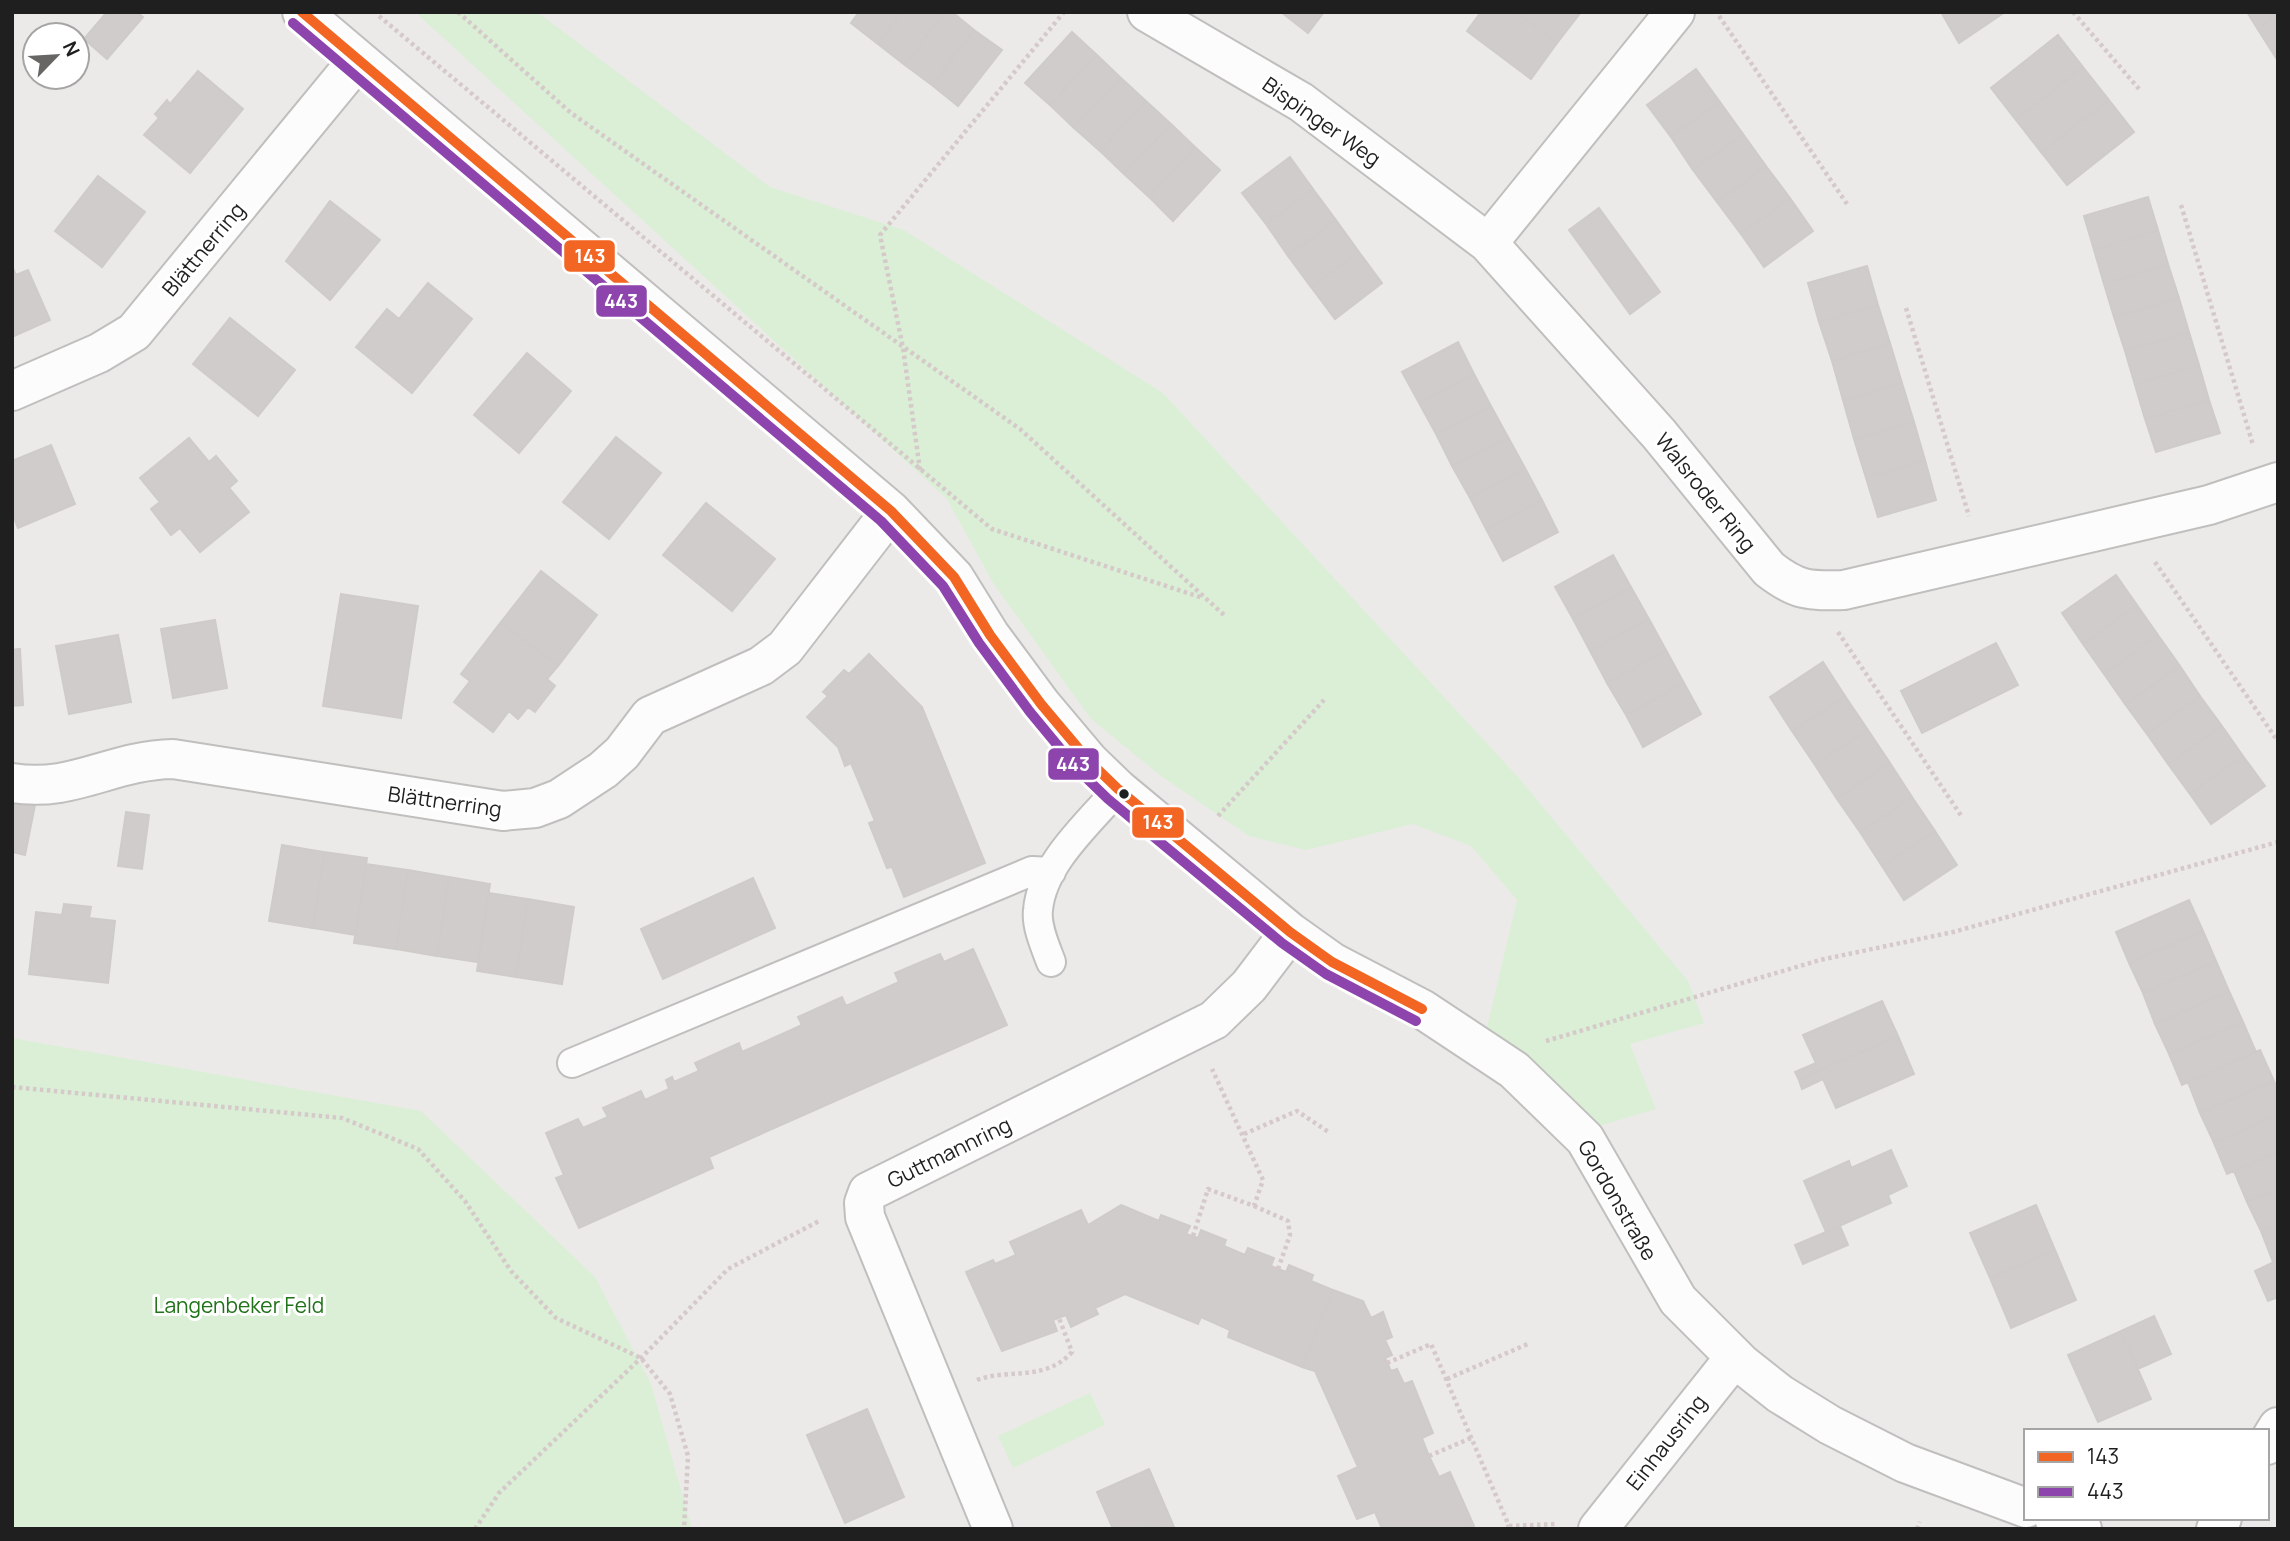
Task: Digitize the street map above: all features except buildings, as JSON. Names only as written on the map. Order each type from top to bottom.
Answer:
[{"type":"street","name":"Gordonstraße","points":[[302,12],[891,511],[954,577],[1041,704],[1089,761],[1118,789],[1290,933],[1332,962],[1422,1009],[1514,1070],[1585,1139],[1678,1300],[1735,1357],[1780,1394],[1830,1425],[1905,1463],[2024,1507]]},
{"type":"street","name":"Bispinger Weg","points":[[1147,12],[1301,102],[1488,243]]},
{"type":"street","points":[[1488,243],[1675,12]]},
{"type":"street","name":"Blättnerring","points":[[12,391],[99,353],[134,332],[357,61]]},
{"type":"street","name":"Walsroder Ring","points":[[1488,243],[1659,434],[1769,569],[1790,585],[1809,591],[1844,590],[1982,561],[2209,505],[2272,484]]},
{"type":"street","name":"Blättnerring","points":[[12,783],[37,787],[69,783],[117,766],[147,759],[173,759],[503,811],[535,808],[559,799],[603,770],[622,753],[650,716],[761,666],[785,648],[891,511]]},
{"type":"street","name":"Guttmannring","points":[[993,1529],[940,1394],[893,1289],[865,1217],[864,1203],[868,1192],[1214,1020],[1248,986],[1290,933]]},
{"type":"street","name":"Einhausring","points":[[1598,1529],[1735,1357]]},
{"type":"street","points":[[2059,1520],[2082,1529]]},
{"type":"lane","points":[[1051,962],[1038,911],[1051,872],[1118,789]]},
{"type":"lane","points":[[572,1063],[1032,871],[1051,872]]},
{"type":"path","points":[[375,12],[992,529],[1203,598]]},
{"type":"path","points":[[458,12],[571,113],[1020,429],[1224,615]]},
{"type":"path","points":[[891,511],[920,471],[903,348],[880,235],[1064,12]]},
{"type":"path","points":[[1716,12],[1847,204]]},
{"type":"path","points":[[2073,12],[2139,89]]},
{"type":"path","points":[[2181,205],[2272,484]]},
{"type":"path","points":[[1906,308],[1982,561]]},
{"type":"path","points":[[2135,523],[2153,560],[2277,740]]},
{"type":"path","points":[[1809,591],[1962,817]]},
{"type":"path","points":[[1188,848],[1324,700]]},
{"type":"path","points":[[1514,1070],[1530,1046],[1602,1023],[1820,960],[1953,932],[2278,842]]},
{"type":"path","points":[[1193,1031],[1244,1134],[1262,1180],[1254,1206]]},
{"type":"path","points":[[12,1087],[342,1118],[418,1149],[465,1201],[510,1271],[556,1318],[641,1358],[670,1394],[688,1456],[684,1529]]},
{"type":"path","points":[[1244,1134],[1297,1111],[1330,1133]]},
{"type":"path","points":[[1193,1236],[1208,1189],[1254,1206],[1288,1221],[1290,1235],[1279,1269]]},
{"type":"path","points":[[475,1529],[499,1493],[641,1358],[728,1269],[825,1218],[864,1203]]},
{"type":"path","points":[[940,1394],[986,1376],[1022,1376],[1055,1366],[1072,1352],[1059,1318]]},
{"type":"path","points":[[1447,1380],[1530,1343]]},
{"type":"path","points":[[1387,1363],[1431,1344],[1509,1526],[1503,1529]]},
{"type":"path","points":[[1429,1456],[1471,1438]]},
{"type":"path","points":[[1917,1529],[1920,1522]]},
{"type":"green space","points":[[415,12],[537,12],[770,187],[904,230],[1163,393],[1518,777],[1688,981],[1704,1023],[1630,1044],[1656,1109],[1596,1127],[1486,1032],[1517,900],[1471,846],[1413,824],[1306,850],[1249,836],[1161,776],[1091,719],[993,583],[947,499]]},
{"type":"green space","name":"Langenbeker Feld","points":[[12,1038],[421,1111],[595,1277],[651,1384],[692,1529],[12,1529]]},
{"type":"green space","points":[[1090,1393],[1105,1425],[1013,1468],[998,1436]]},
{"type":"transit line","name":"143","points":[[302,12],[891,511],[954,577],[990,635],[1041,704],[1089,761],[1118,789],[1290,932],[1332,962],[1422,1009]]},
{"type":"transit line","name":"443","points":[[293,23],[881,521],[943,586],[979,643],[1030,712],[1078,770],[1108,799],[1282,943],[1326,974],[1416,1021]]}]
